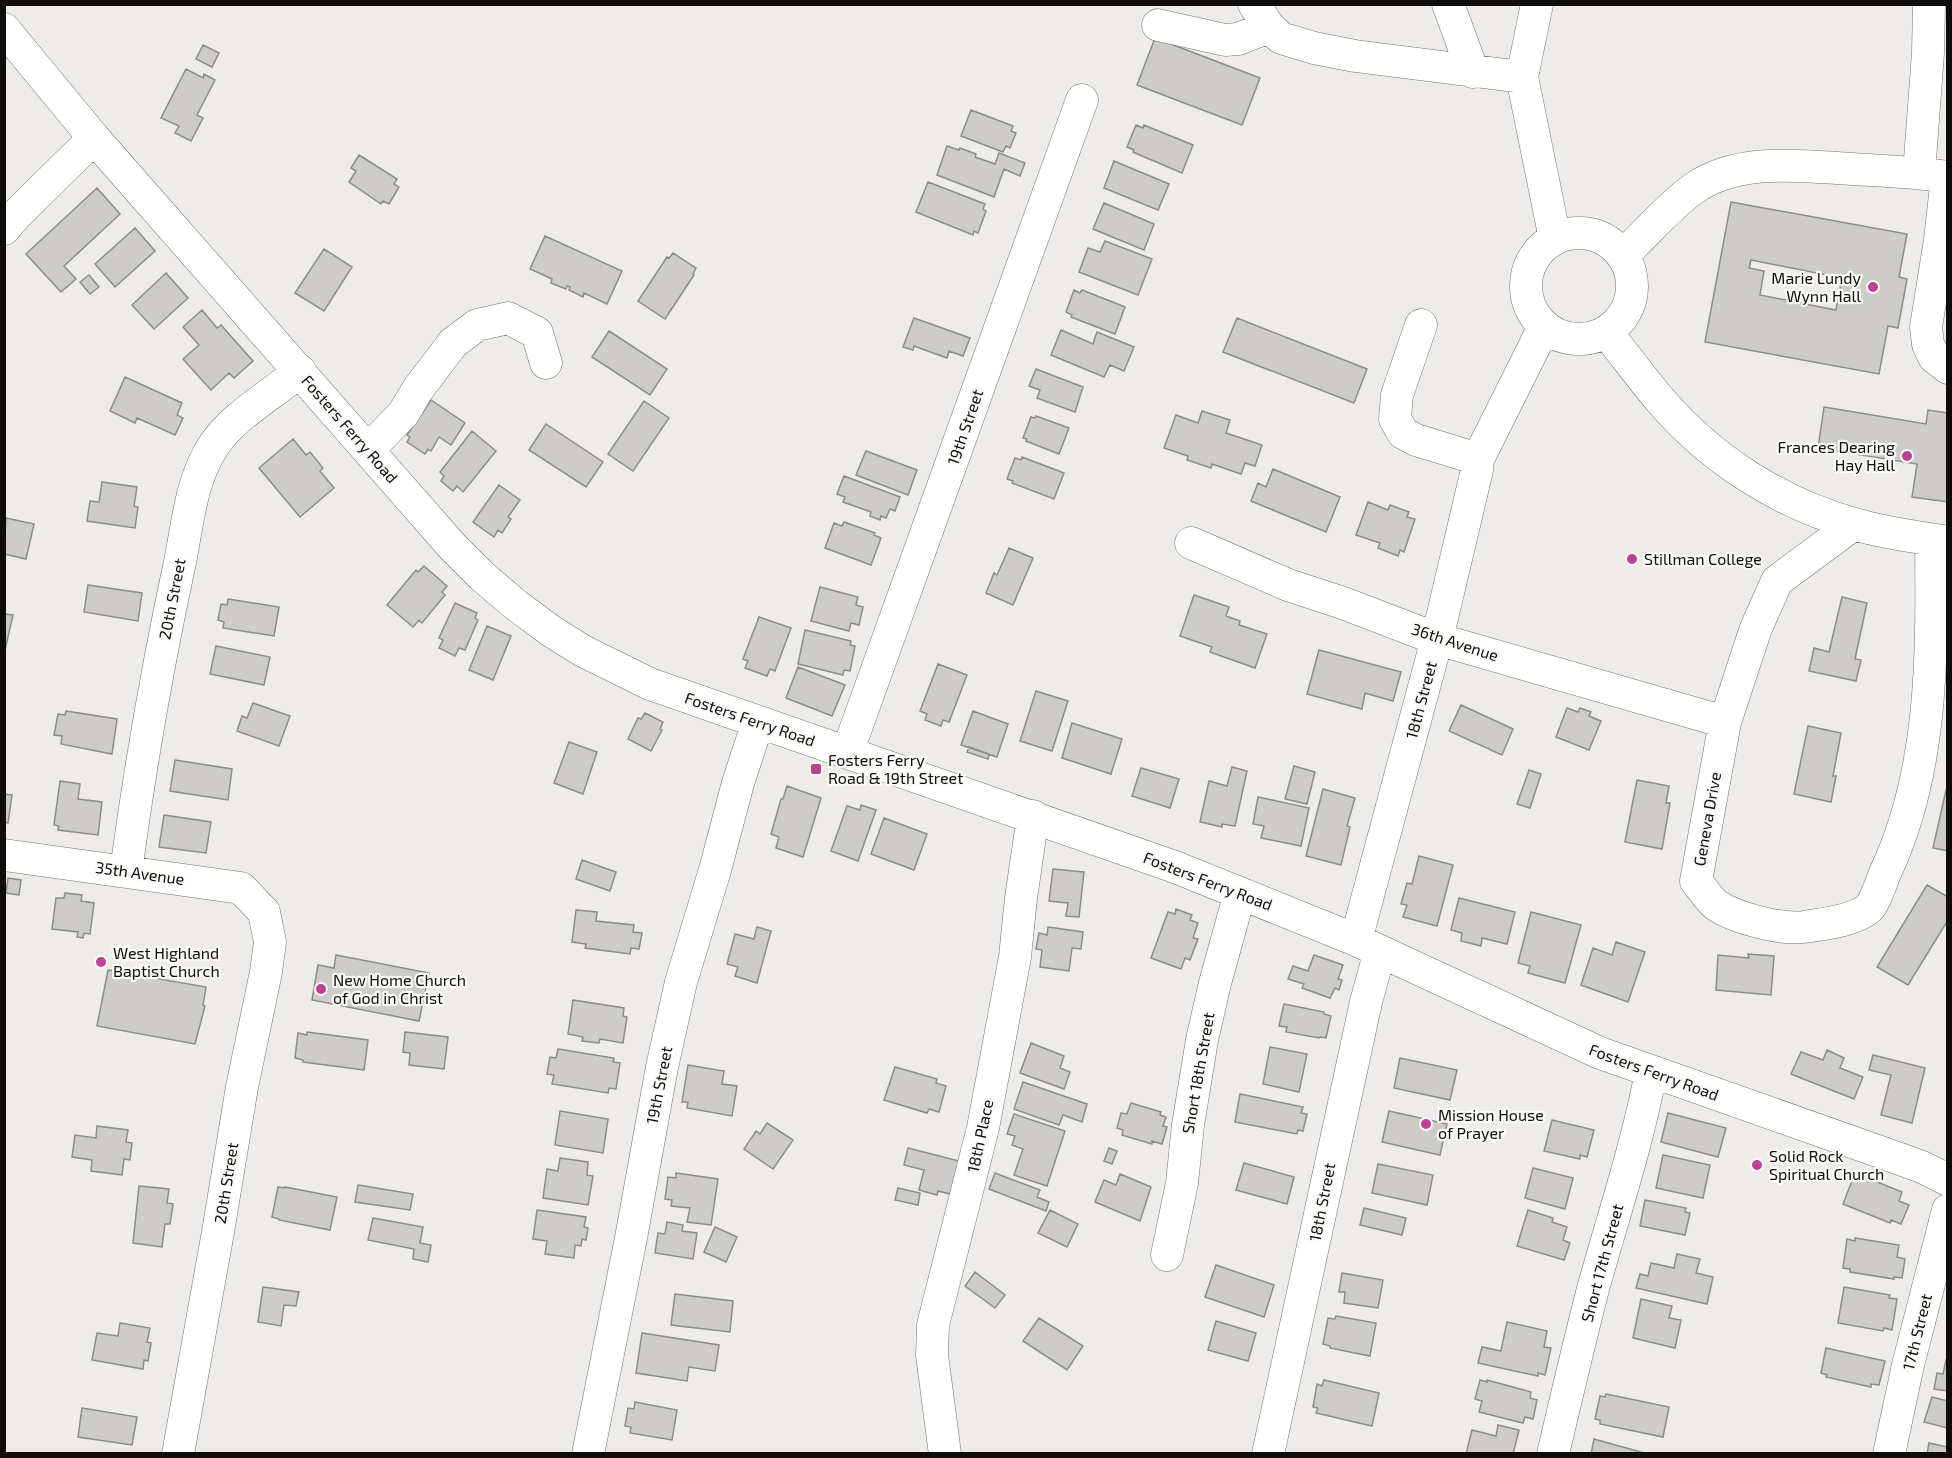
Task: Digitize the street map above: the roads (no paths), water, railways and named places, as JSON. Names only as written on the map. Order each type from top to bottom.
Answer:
[{"type":"street","points":[[1448,4],[1473,72]]},
{"type":"street","points":[[1537,4],[1522,77],[1554,239]]},
{"type":"street","points":[[1929,4],[1928,52],[1938,176],[1940,240],[1926,327],[1928,344],[1934,357],[1947,368]]},
{"type":"street","points":[[1158,25],[1225,40],[1238,39],[1262,16],[1281,38],[1314,48],[1355,57],[1522,77]]},
{"type":"street","name":"Fosters Ferry Road","points":[[4,29],[94,138],[300,370],[452,546],[516,605],[583,651],[651,684],[1175,867],[1368,946],[1551,1032],[1651,1072],[1922,1167],[1947,1180]]},
{"type":"street","name":"19th Street","points":[[848,753],[1082,100]]},
{"type":"street","points":[[4,229],[94,138]]},
{"type":"street","points":[[1623,255],[1670,208],[1694,188],[1720,175],[1772,166],[1938,176]]},
{"type":"street","points":[[1569,233],[1599,236],[1623,255],[1631,271],[1633,288],[1629,306],[1621,321],[1607,333],[1592,339],[1575,340],[1559,336],[1545,327],[1533,314],[1527,298],[1526,280],[1531,263],[1541,249],[1554,239],[1569,233]]},
{"type":"street","points":[[368,450],[403,414],[418,389],[453,343],[477,325],[508,318],[537,333],[546,363]]},
{"type":"street","points":[[1421,325],[1397,395],[1395,419],[1403,433],[1416,440],[1478,459]]},
{"type":"street","name":"18th Street","points":[[1278,1449],[1365,1002],[1368,946],[1478,459],[1545,327]]},
{"type":"street","points":[[1607,333],[1661,401],[1702,442],[1748,477],[1799,505],[1854,524],[1939,541]]},
{"type":"street","name":"20th Street","points":[[126,871],[138,784],[164,640],[192,497],[201,468],[215,443],[236,422],[300,370]]},
{"type":"street","name":"Geneva Drive","points":[[1854,524],[1776,581],[1756,628],[1725,722],[1696,881],[1716,905],[1753,921],[1793,928],[1843,921],[1869,908],[1897,848],[1913,797],[1927,716],[1931,624],[1939,541]]},
{"type":"street","name":"36th Avenue","points":[[1191,543],[1288,585],[1343,603],[1437,639],[1725,722]]},
{"type":"street","name":"19th Street","points":[[588,1454],[662,1067],[681,982],[715,870],[738,783],[758,722]]},
{"type":"street","name":"18th Place","points":[[945,1454],[932,1355],[933,1325],[983,1128],[1016,957],[1021,898],[1033,816]]},
{"type":"street","name":"35th Avenue","points":[[4,855],[241,888],[264,912]]},
{"type":"street","name":"Short 18th Street","points":[[1167,1255],[1182,1183],[1188,1125],[1202,1040],[1240,893]]},
{"type":"street","name":"20th Street","points":[[178,1454],[242,1087],[266,972],[270,942],[264,912]]},
{"type":"street","name":"Short 17th Street","points":[[1553,1454],[1651,1072]]},
{"type":"street","name":"17th Street","points":[[1889,1454],[1908,1365],[1947,1210]]},
{"type":"place","name":"Marie Lundy Wynn Hall","points":[[1873,287]]},
{"type":"place","name":"Frances Dearing Hay Hall","points":[[1907,456]]},
{"type":"place","name":"Stillman College","points":[[1632,559]]},
{"type":"place","name":"Fosters Ferry Road & 19th Street","points":[[816,769]]},
{"type":"place","name":"West Highland Baptist Church","points":[[101,962]]},
{"type":"place","name":"New Home Church of God in Christ","points":[[321,989]]},
{"type":"place","name":"Mission House of Prayer","points":[[1426,1124]]},
{"type":"place","name":"Solid Rock Spiritual Church","points":[[1757,1165]]}]
